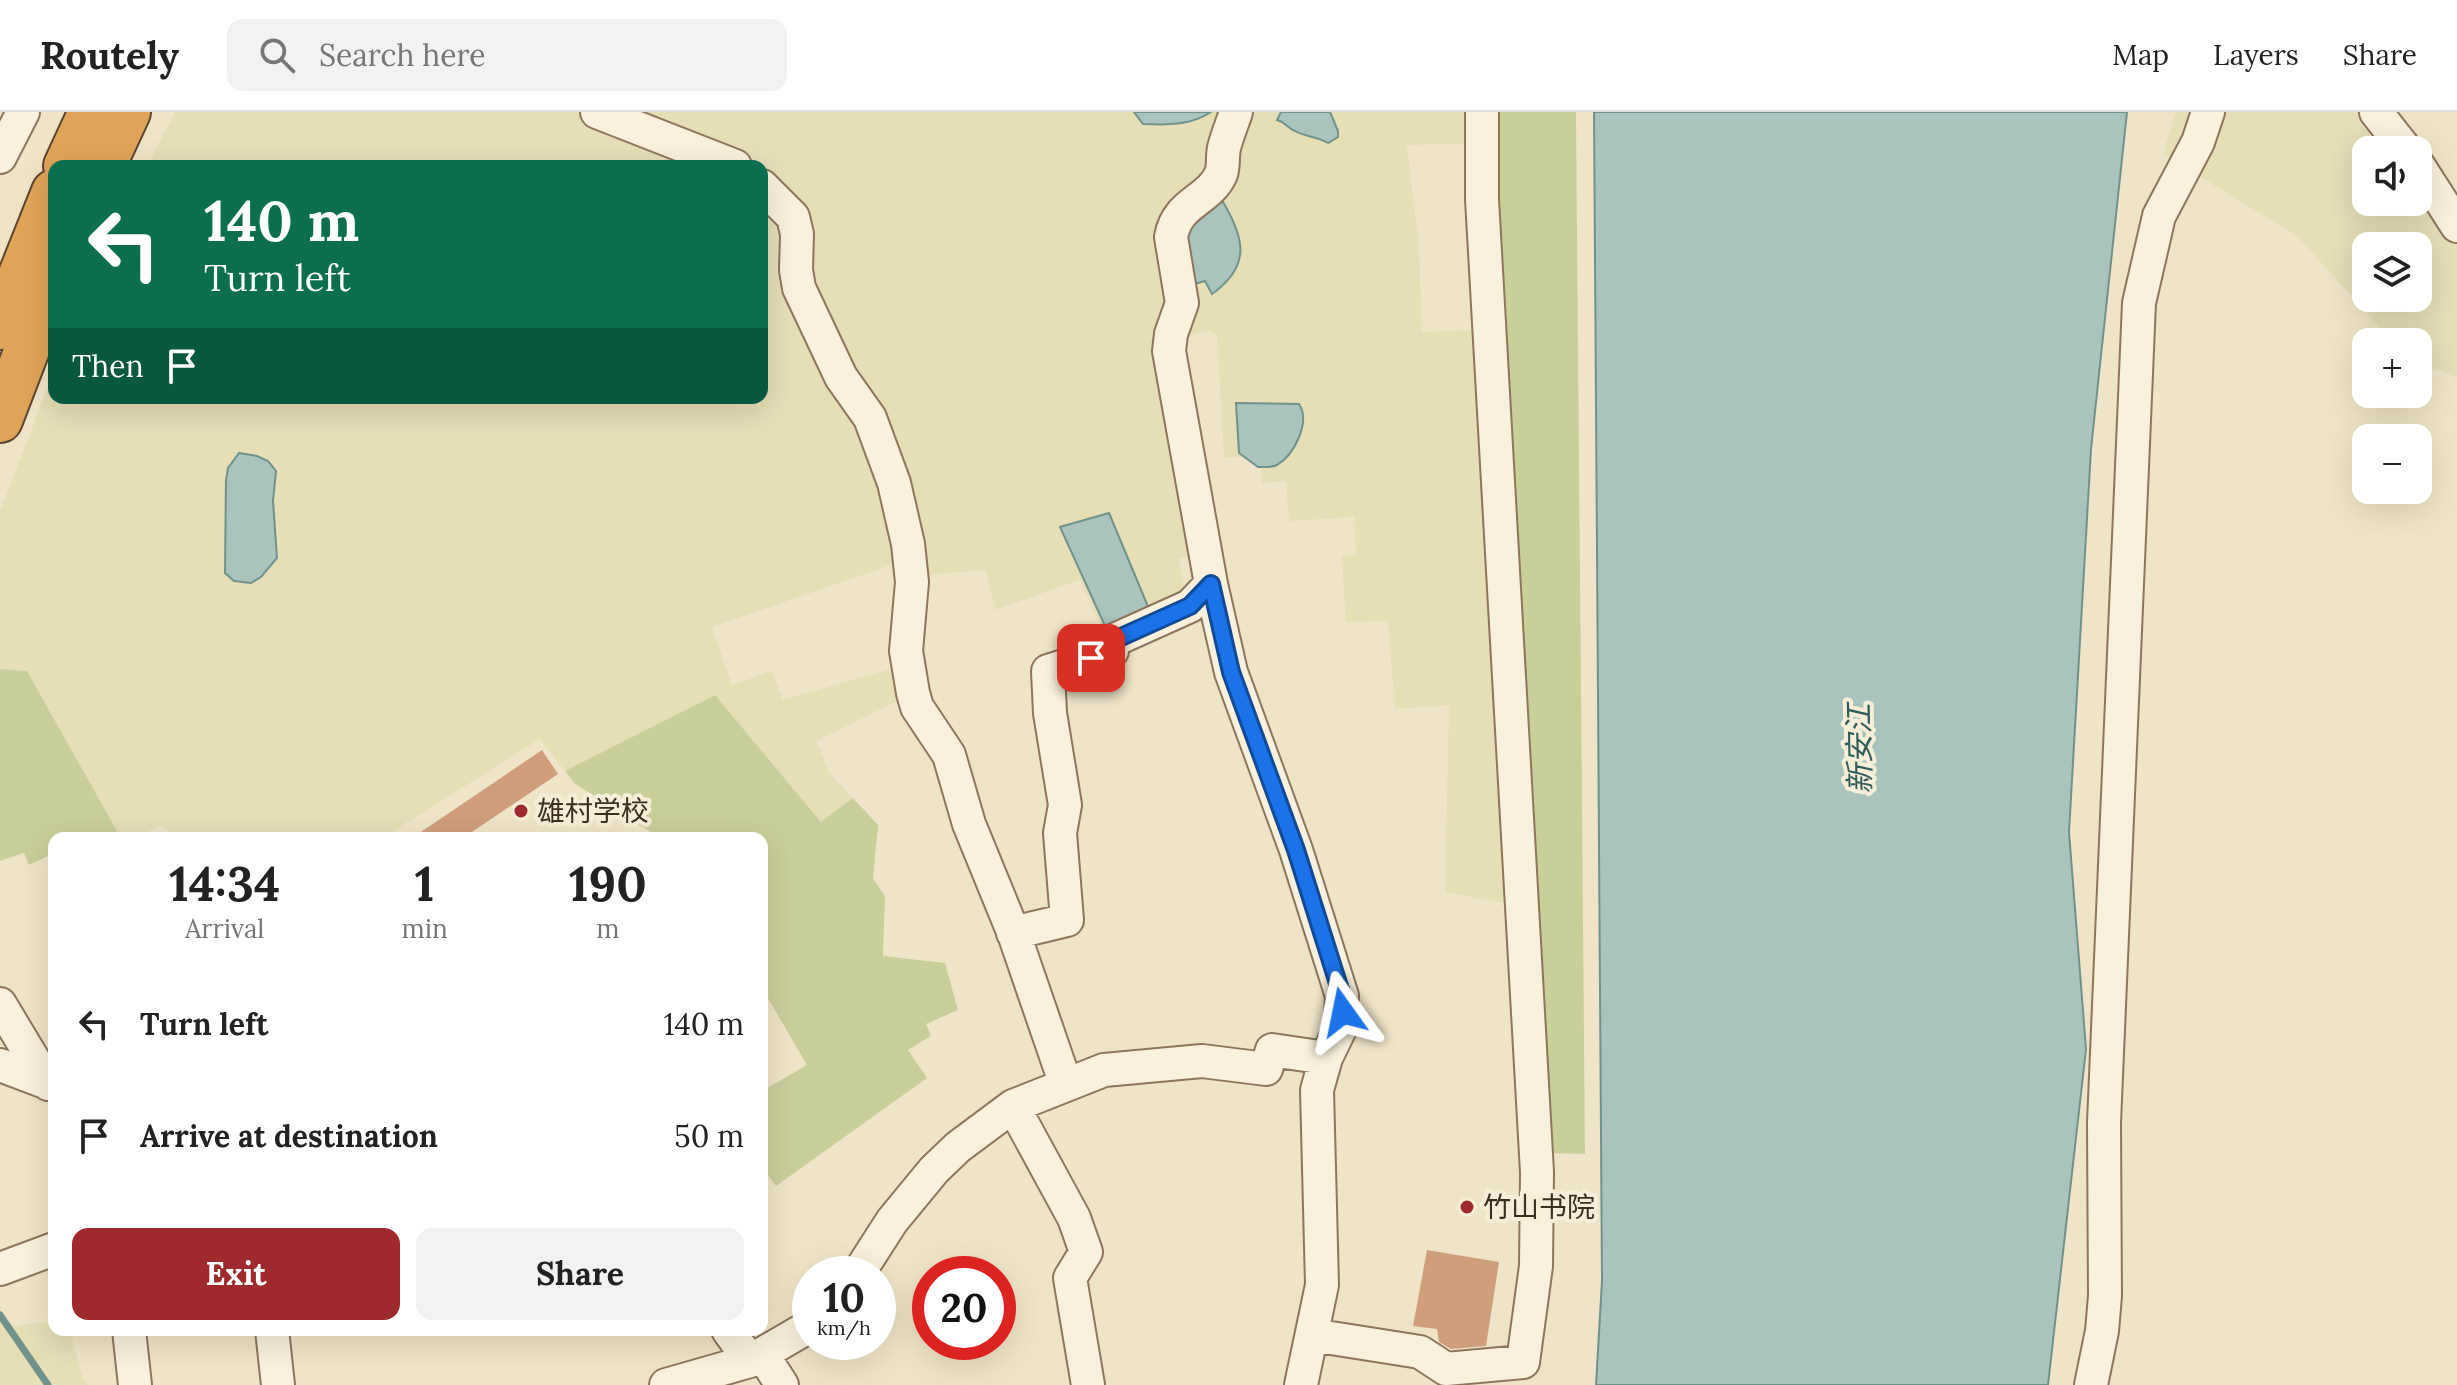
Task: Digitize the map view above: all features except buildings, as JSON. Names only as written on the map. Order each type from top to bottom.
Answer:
[{"type":"highway","points":[[69,160],[91,112]]},
{"type":"highway","points":[[106,160],[128,112]]},
{"type":"highway","points":[[0,327],[48,207]]},
{"type":"highway","points":[[0,420],[48,295]]},
{"type":"street","points":[[0,157],[23,112]]},
{"type":"street","points":[[597,112],[720,160]]},
{"type":"street","points":[[1236,112],[1224,150],[1221,174],[1212,187],[1185,207],[1171,237],[1182,303],[1171,334],[1169,351],[1211,584],[1231,672],[1296,850],[1342,996],[1340,1029],[1326,1058],[1315,1108],[1322,1285],[1301,1385]]},
{"type":"street","points":[[1312,1335],[1420,1352],[1444,1377],[1523,1362],[1536,1266],[1537,1172],[1483,215],[1482,112]]},
{"type":"street","points":[[2091,1385],[2102,1331],[2105,1296],[2104,1123],[2139,303],[2159,216],[2198,142],[2208,112]]},
{"type":"street","points":[[2376,112],[2395,136]]},
{"type":"street","points":[[2432,187],[2457,226]]},
{"type":"street","points":[[768,192],[793,217],[797,234],[799,288],[841,377],[870,418],[894,483],[910,557],[912,582],[906,651],[913,693],[917,707],[949,755],[969,824],[1013,933],[1066,1085]]},
{"type":"street","points":[[1013,933],[1067,920],[1060,833],[1065,805],[1050,713],[1048,671],[1112,651],[1110,642],[1190,606],[1211,584]]},
{"type":"street","points":[[0,1004],[48,1080]]},
{"type":"street","points":[[870,1256],[892,1221],[927,1178],[958,1147],[1013,1106],[1104,1070],[1202,1061],[1266,1069],[1272,1050],[1326,1058]]},
{"type":"street","points":[[0,1065],[48,1084]]},
{"type":"street","points":[[1013,1106],[1074,1218],[1086,1252],[1070,1278],[1088,1385]]},
{"type":"street","points":[[0,1269],[48,1251]]},
{"type":"street","points":[[130,1336],[135,1385]]},
{"type":"street","points":[[273,1336],[278,1385]]},
{"type":"street","points":[[734,1336],[782,1385]]},
{"type":"street","points":[[666,1385],[756,1357],[792,1336]]},
{"type":"shaded area","points":[[175,112],[1491,112],[1490,143],[1407,145],[1419,248],[1422,332],[1498,329],[1515,905],[1445,892],[1449,705],[1395,709],[1388,621],[1346,622],[1342,556],[1356,555],[1354,517],[1289,521],[1286,481],[1262,483],[1260,455],[1224,458],[1217,335],[1208,331],[1162,343],[1199,555],[1179,559],[1185,594],[1104,634],[1080,580],[995,610],[986,570],[924,575],[920,555],[712,627],[732,685],[772,671],[783,700],[895,668],[906,697],[817,741],[829,773],[853,798],[821,822],[715,695],[565,771],[540,739],[392,832],[170,832],[162,825],[148,832],[118,832],[27,671],[0,669],[0,512],[48,386],[48,404],[768,404],[768,160],[150,160]]},
{"type":"shaded area","points":[[2176,112],[2381,112],[2399,136],[2352,136],[2352,216],[2432,216],[2432,181],[2457,216],[2457,377],[2432,369],[2432,328],[2380,328],[2366,312],[2432,312],[2432,232],[2352,232],[2352,297],[2297,236],[2163,154]]},
{"type":"shaded area","points":[[0,1304],[8,1327],[48,1322],[48,1336],[72,1336],[81,1374],[87,1385],[0,1385]]},
{"type":"green space","points":[[1491,112],[1576,112],[1585,1154],[1543,1153]]},
{"type":"green space","points":[[0,669],[27,671],[118,832],[48,832],[48,856],[29,865],[24,853],[0,861]]},
{"type":"green space","points":[[715,695],[821,822],[853,798],[878,825],[873,879],[885,896],[883,956],[945,963],[958,1010],[926,1024],[931,1036],[908,1050],[927,1078],[776,1186],[768,1175],[768,1088],[807,1065],[768,998],[768,832],[651,832],[574,783],[565,771]]},
{"type":"water","points":[[1134,112],[1211,112],[1187,122],[1161,125],[1143,124]]},
{"type":"water","points":[[1281,112],[1330,112],[1338,137],[1328,143],[1299,133],[1277,120]]},
{"type":"water","name":"新安江","points":[[1594,112],[2127,112],[2091,449],[2069,832],[2086,1049],[2048,1385],[1596,1385],[1602,1281]]},
{"type":"water","points":[[1223,202],[1236,228],[1240,251],[1233,273],[1212,294],[1205,281],[1191,285],[1183,261],[1190,215],[1199,206]]},
{"type":"water","points":[[1236,403],[1299,404],[1303,420],[1299,438],[1277,465],[1258,467],[1239,453]]},
{"type":"water","points":[[239,453],[268,461],[276,471],[273,501],[277,558],[261,577],[251,583],[234,581],[225,573],[226,480],[228,468]]},
{"type":"water","points":[[1109,513],[1149,609],[1105,626],[1060,527]]},
{"type":"waterway","points":[[0,1315],[48,1385]]},
{"type":"place","name":"雄村学校","points":[[521,811]]},
{"type":"place","name":"竹山书院","points":[[1467,1207]]},
{"type":"route","points":[[1091,658],[1112,651],[1110,642],[1190,606],[1211,584],[1231,672],[1296,850],[1342,996],[1343,1012]]}]
